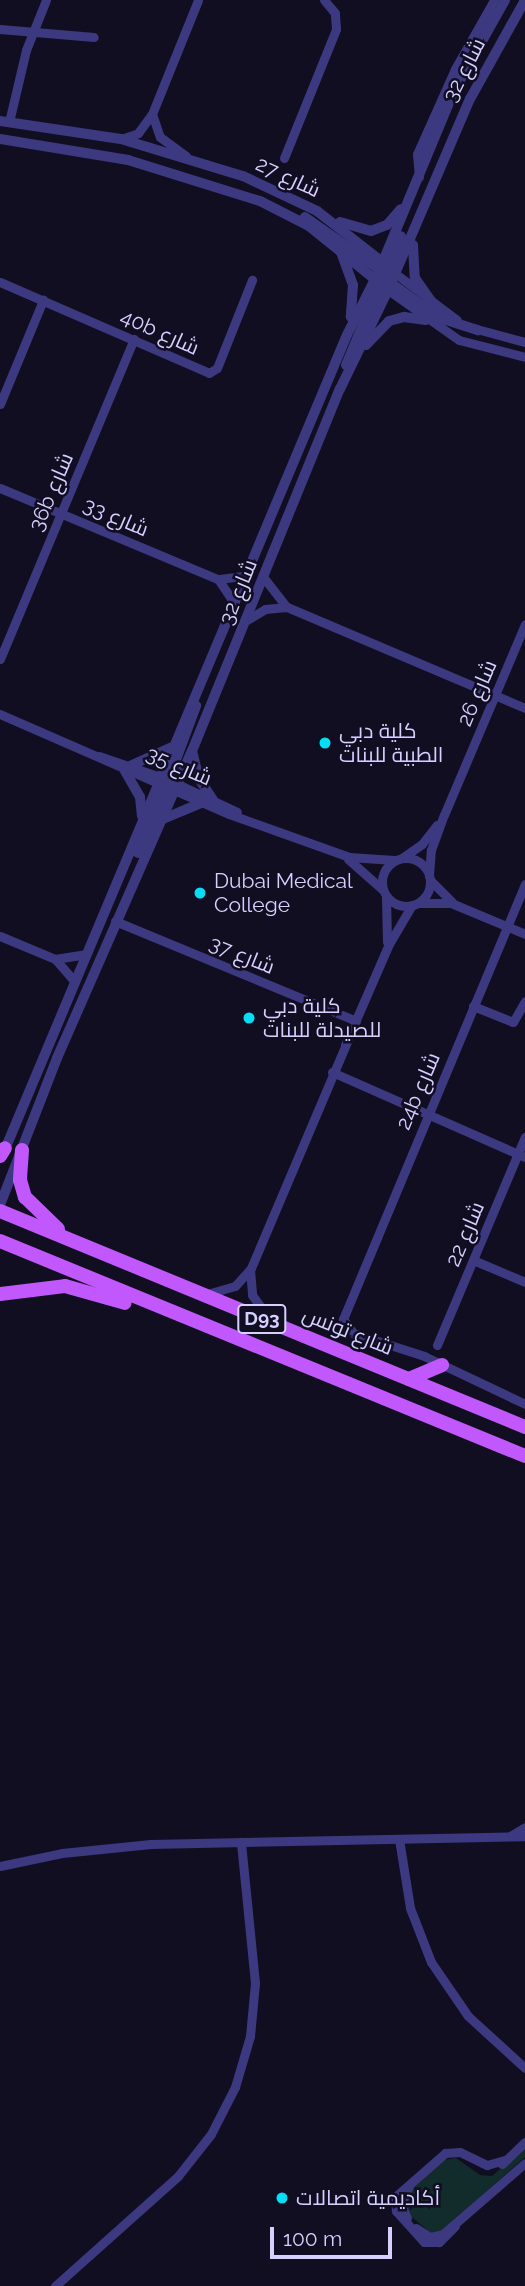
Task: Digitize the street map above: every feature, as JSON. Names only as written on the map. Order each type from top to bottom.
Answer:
[{"type":"main road","points":[[22,1150],[20,1180],[25,1197],[37,1213],[76,1242]]},
{"type":"main road","name":"شارع تونس","points":[[0,1211],[525,1427]]},
{"type":"main road","name":"D93","points":[[0,1241],[525,1456]]},
{"type":"main road","points":[[0,1294],[65,1286],[134,1306],[156,1307]]},
{"type":"main road","points":[[409,1379],[432,1364]]},
{"type":"street","points":[[5,121],[33,31],[46,0]]},
{"type":"street","points":[[121,139],[138,133],[152,114],[198,0]]},
{"type":"street","points":[[284,158],[336,29],[335,13],[324,0]]},
{"type":"street","points":[[340,388],[350,353],[385,276],[415,200],[419,177],[417,154],[455,69],[494,0]]},
{"type":"street","name":"شارع 32","points":[[2,1155],[142,821],[192,751],[340,388],[355,359],[410,198],[462,74],[505,0]]},
{"type":"street","name":"شارع 32","points":[[0,1205],[115,921],[161,821],[172,747],[248,575],[346,335],[415,230],[470,99],[525,0]]},
{"type":"street","points":[[0,29],[94,37]]},
{"type":"street","points":[[152,114],[160,137],[186,156]]},
{"type":"street","name":"شارع 27","points":[[5,121],[121,139],[186,156],[272,188],[317,211],[385,276],[426,320],[478,348],[525,357]]},
{"type":"street","name":"شارع 27","points":[[0,139],[128,160],[235,191],[285,212],[340,250],[478,330],[525,342]]},
{"type":"street","points":[[317,211],[353,228],[371,231],[387,225],[410,198]]},
{"type":"street","points":[[285,212],[320,225],[440,318],[478,330]]},
{"type":"street","points":[[415,230],[413,271],[418,286],[436,308]]},
{"type":"street","points":[[340,250],[354,298],[346,335]]},
{"type":"street","name":"40b شارع","points":[[0,282],[214,372],[251,280]]},
{"type":"street","points":[[0,404],[43,300]]},
{"type":"street","points":[[355,359],[389,321],[404,317],[426,320]]},
{"type":"street","name":"36b شارع","points":[[0,659],[134,339]]},
{"type":"street","name":"شارع 33","points":[[0,488],[218,579]]},
{"type":"street","points":[[218,579],[248,575]]},
{"type":"street","points":[[218,579],[230,589],[235,604]]},
{"type":"street","points":[[264,579],[287,607],[524,707]]},
{"type":"street","points":[[247,620],[265,609],[287,607]]},
{"type":"street","name":"شارع 26","points":[[429,878],[431,850],[444,815],[525,624]]},
{"type":"street","points":[[129,889],[130,874],[195,712],[195,696]]},
{"type":"street","name":"شارع 35","points":[[0,714],[167,784],[213,800],[242,816]]},
{"type":"street","points":[[142,821],[139,797],[129,768],[172,747]]},
{"type":"street","points":[[192,751],[199,779],[213,800]]},
{"type":"street","name":"شارع 35","points":[[167,784],[201,803],[242,816],[340,855],[398,859]]},
{"type":"street","points":[[161,821],[181,807],[201,803]]},
{"type":"street","name":"شارع 26","points":[[398,859],[422,844],[444,815]]},
{"type":"street","name":"شارع 35","points":[[340,855],[384,893]]},
{"type":"street","points":[[384,954],[388,930],[382,877],[398,859],[416,860],[429,878],[459,906]]},
{"type":"street","points":[[203,1295],[235,1286],[251,1268],[384,954],[414,904],[426,894],[429,878]]},
{"type":"street","name":"24b شارع","points":[[432,1364],[353,1333],[345,1326],[344,1313],[525,884]]},
{"type":"street","points":[[384,893],[397,904],[459,906],[525,934]]},
{"type":"street","name":"شارع 37","points":[[115,921],[356,1021]]},
{"type":"street","points":[[0,936],[55,959],[75,982]]},
{"type":"street","points":[[55,959],[87,954]]},
{"type":"street","points":[[473,1006],[513,1022],[525,1001]]},
{"type":"street","points":[[333,1076],[521,1156]]},
{"type":"street","name":"شارع 22","points":[[438,1345],[473,1260],[521,1156],[525,1137]]},
{"type":"street","points":[[473,1260],[525,1282]]},
{"type":"street","points":[[251,1268],[252,1295],[274,1324]]},
{"type":"street","points":[[432,1364],[525,1404]]},
{"type":"street","points":[[494,1838],[525,1827]]},
{"type":"street","points":[[0,1866],[121,1846],[525,1836]]},
{"type":"street","points":[[402,1839],[403,1872],[416,1926],[442,1981],[482,2032],[525,2068]]},
{"type":"street","points":[[55,2286],[178,2176],[224,2111],[244,2062],[254,2010],[243,1842]]},
{"type":"street","points":[[525,2142],[496,2169],[484,2170],[460,2152],[445,2153],[394,2201],[410,2225],[431,2244],[443,2240],[525,2163]]},
{"type":"green space","points":[[525,2148],[525,2157],[442,2231],[431,2233],[407,2213],[408,2193],[443,2160],[456,2158],[480,2175],[492,2176]]},
{"type":"place","name":"كلية دبي الطبية للبنات","points":[[325,743]]},
{"type":"place","name":"Dubai Medical College","points":[[200,893]]},
{"type":"place","name":"كلية دبي للصيدلة للبنات","points":[[249,1018]]},
{"type":"place","name":"أكاديمية اتصالات","points":[[282,2198]]}]
